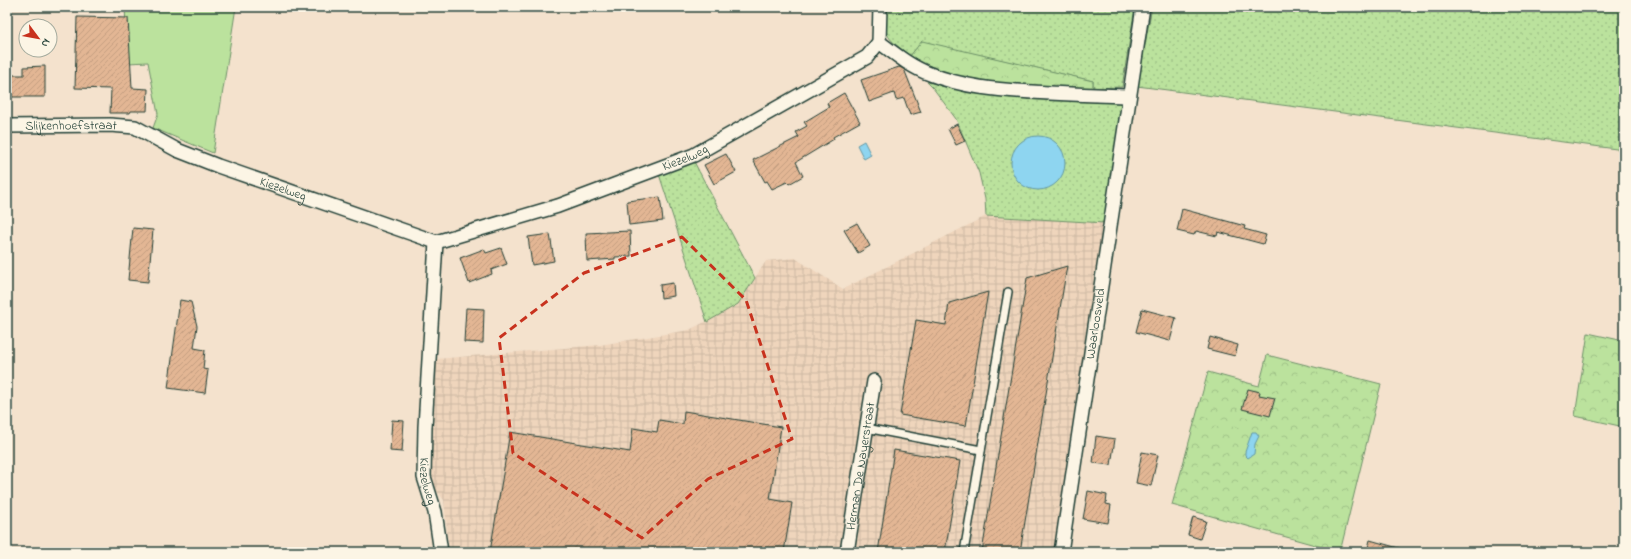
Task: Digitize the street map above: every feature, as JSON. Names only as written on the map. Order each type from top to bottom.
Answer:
[{"type":"street","points":[[880,7],[879,42],[904,60],[929,74],[958,84],[1013,91],[1129,96]]},
{"type":"street","name":"Waarloosveld","points":[[1062,552],[1143,7]]},
{"type":"street","name":"Kiezelweg","points":[[134,127],[177,150],[218,166],[436,242],[558,206],[694,155],[867,57],[879,42]]},
{"type":"street","name":"Slijkenhoefstraat","points":[[7,126],[110,125],[134,127]]},
{"type":"street","name":"Kiezelweg","points":[[436,242],[425,419],[424,477],[435,512],[441,552]]},
{"type":"street","name":"Herman De Nayerstraat","points":[[847,552],[874,381]]},
{"type":"lane","points":[[964,552],[1008,292]]},
{"type":"lane","points":[[866,428],[981,450]]},
{"type":"highlighted area","points":[[682,237],[746,300],[792,439],[708,479],[642,538],[513,453],[499,338],[584,273]]},
{"type":"shaded area","points":[[986,216],[1105,223],[1055,552],[449,552],[444,500],[430,483],[436,359],[600,345],[689,330],[738,304],[766,261],[795,258],[843,289]]},
{"type":"green space","points":[[125,7],[236,7],[213,153],[153,128],[158,114],[148,62],[128,63]]},
{"type":"green space","points":[[885,7],[1135,7],[1122,87],[1093,88],[1093,81],[922,42],[910,56],[888,36],[885,25]]},
{"type":"green space","points":[[1152,7],[1624,7],[1624,150],[1137,86]]},
{"type":"green space","points":[[922,41],[1093,81],[1093,88],[1044,89],[963,78],[938,70],[910,56]]},
{"type":"green space","points":[[927,82],[983,93],[1028,99],[1122,103],[1105,223],[986,216],[985,199],[979,173],[956,119]]},
{"type":"green space","points":[[690,154],[755,278],[738,304],[707,322],[658,171]]},
{"type":"green space","points":[[1588,333],[1624,341],[1624,427],[1575,416]]},
{"type":"green space","points":[[1267,355],[1381,384],[1340,552],[1172,505],[1208,372],[1259,386]]},
{"type":"water","points":[[1033,136],[1043,136],[1053,140],[1061,148],[1065,158],[1065,168],[1061,178],[1053,186],[1043,190],[1033,190],[1023,186],[1015,178],[1011,168],[1011,158],[1015,148],[1023,140]]},
{"type":"water","points":[[864,141],[871,155],[864,159],[857,145]]},
{"type":"water","points":[[1252,432],[1256,432],[1259,436],[1255,444],[1254,454],[1248,458],[1245,455],[1245,452]]},
{"type":"building","points":[[77,17],[128,18],[132,88],[148,89],[147,111],[110,113],[111,89],[75,88]]},
{"type":"building","points":[[45,66],[45,97],[7,97],[7,75],[24,75],[24,67]]},
{"type":"building","points":[[899,67],[904,69],[921,112],[910,115],[904,98],[896,100],[894,93],[869,102],[861,80]]},
{"type":"building","points":[[844,93],[860,122],[833,137],[834,139],[796,162],[803,176],[789,184],[787,182],[772,189],[767,181],[765,182],[753,160],[799,137],[796,132],[807,126],[804,122],[829,107],[827,103]]},
{"type":"building","points":[[957,124],[965,141],[956,145],[948,129]]},
{"type":"building","points":[[726,154],[736,172],[714,184],[704,165]]},
{"type":"building","points":[[660,197],[663,221],[629,225],[627,201]]},
{"type":"building","points":[[1182,209],[1245,226],[1244,229],[1266,235],[1263,244],[1218,232],[1217,236],[1196,231],[1194,235],[1177,231]]},
{"type":"building","points":[[857,223],[870,246],[858,253],[844,230]]},
{"type":"building","points":[[133,228],[153,230],[148,282],[128,280]]},
{"type":"building","points":[[630,231],[631,256],[587,261],[586,233]]},
{"type":"building","points":[[550,234],[554,261],[532,265],[528,237]]},
{"type":"building","points":[[501,248],[507,264],[491,270],[492,274],[469,283],[460,258],[484,249],[486,253]]},
{"type":"building","points":[[1067,266],[1020,552],[982,552],[1027,278]]},
{"type":"building","points":[[673,283],[674,296],[661,298],[660,285]]},
{"type":"building","points":[[988,292],[966,426],[900,415],[916,320],[946,325],[949,303]]},
{"type":"building","points":[[180,300],[191,302],[197,326],[194,348],[205,350],[203,369],[208,370],[205,393],[168,388]]},
{"type":"building","points":[[466,308],[484,309],[483,343],[464,342]]},
{"type":"building","points":[[1142,309],[1176,318],[1170,341],[1136,332]]},
{"type":"building","points":[[1210,337],[1238,345],[1235,356],[1207,349]]},
{"type":"building","points":[[1248,389],[1260,392],[1259,395],[1275,398],[1270,416],[1242,409]]},
{"type":"building","points":[[684,411],[781,427],[770,499],[792,503],[784,552],[490,552],[510,432],[630,452],[633,428],[657,432],[659,420],[683,424]]},
{"type":"building","points":[[392,420],[404,421],[402,452],[390,451]]},
{"type":"building","points":[[1096,436],[1115,439],[1111,465],[1093,463]]},
{"type":"building","points":[[894,450],[960,461],[945,552],[878,552]]},
{"type":"building","points":[[1142,452],[1158,455],[1151,486],[1136,483]]},
{"type":"building","points":[[1088,491],[1107,495],[1106,504],[1111,505],[1108,523],[1083,519]]},
{"type":"building","points":[[1193,517],[1206,521],[1200,539],[1188,535]]},
{"type":"building","points":[[1370,540],[1402,549],[1401,552],[1367,552]]}]
